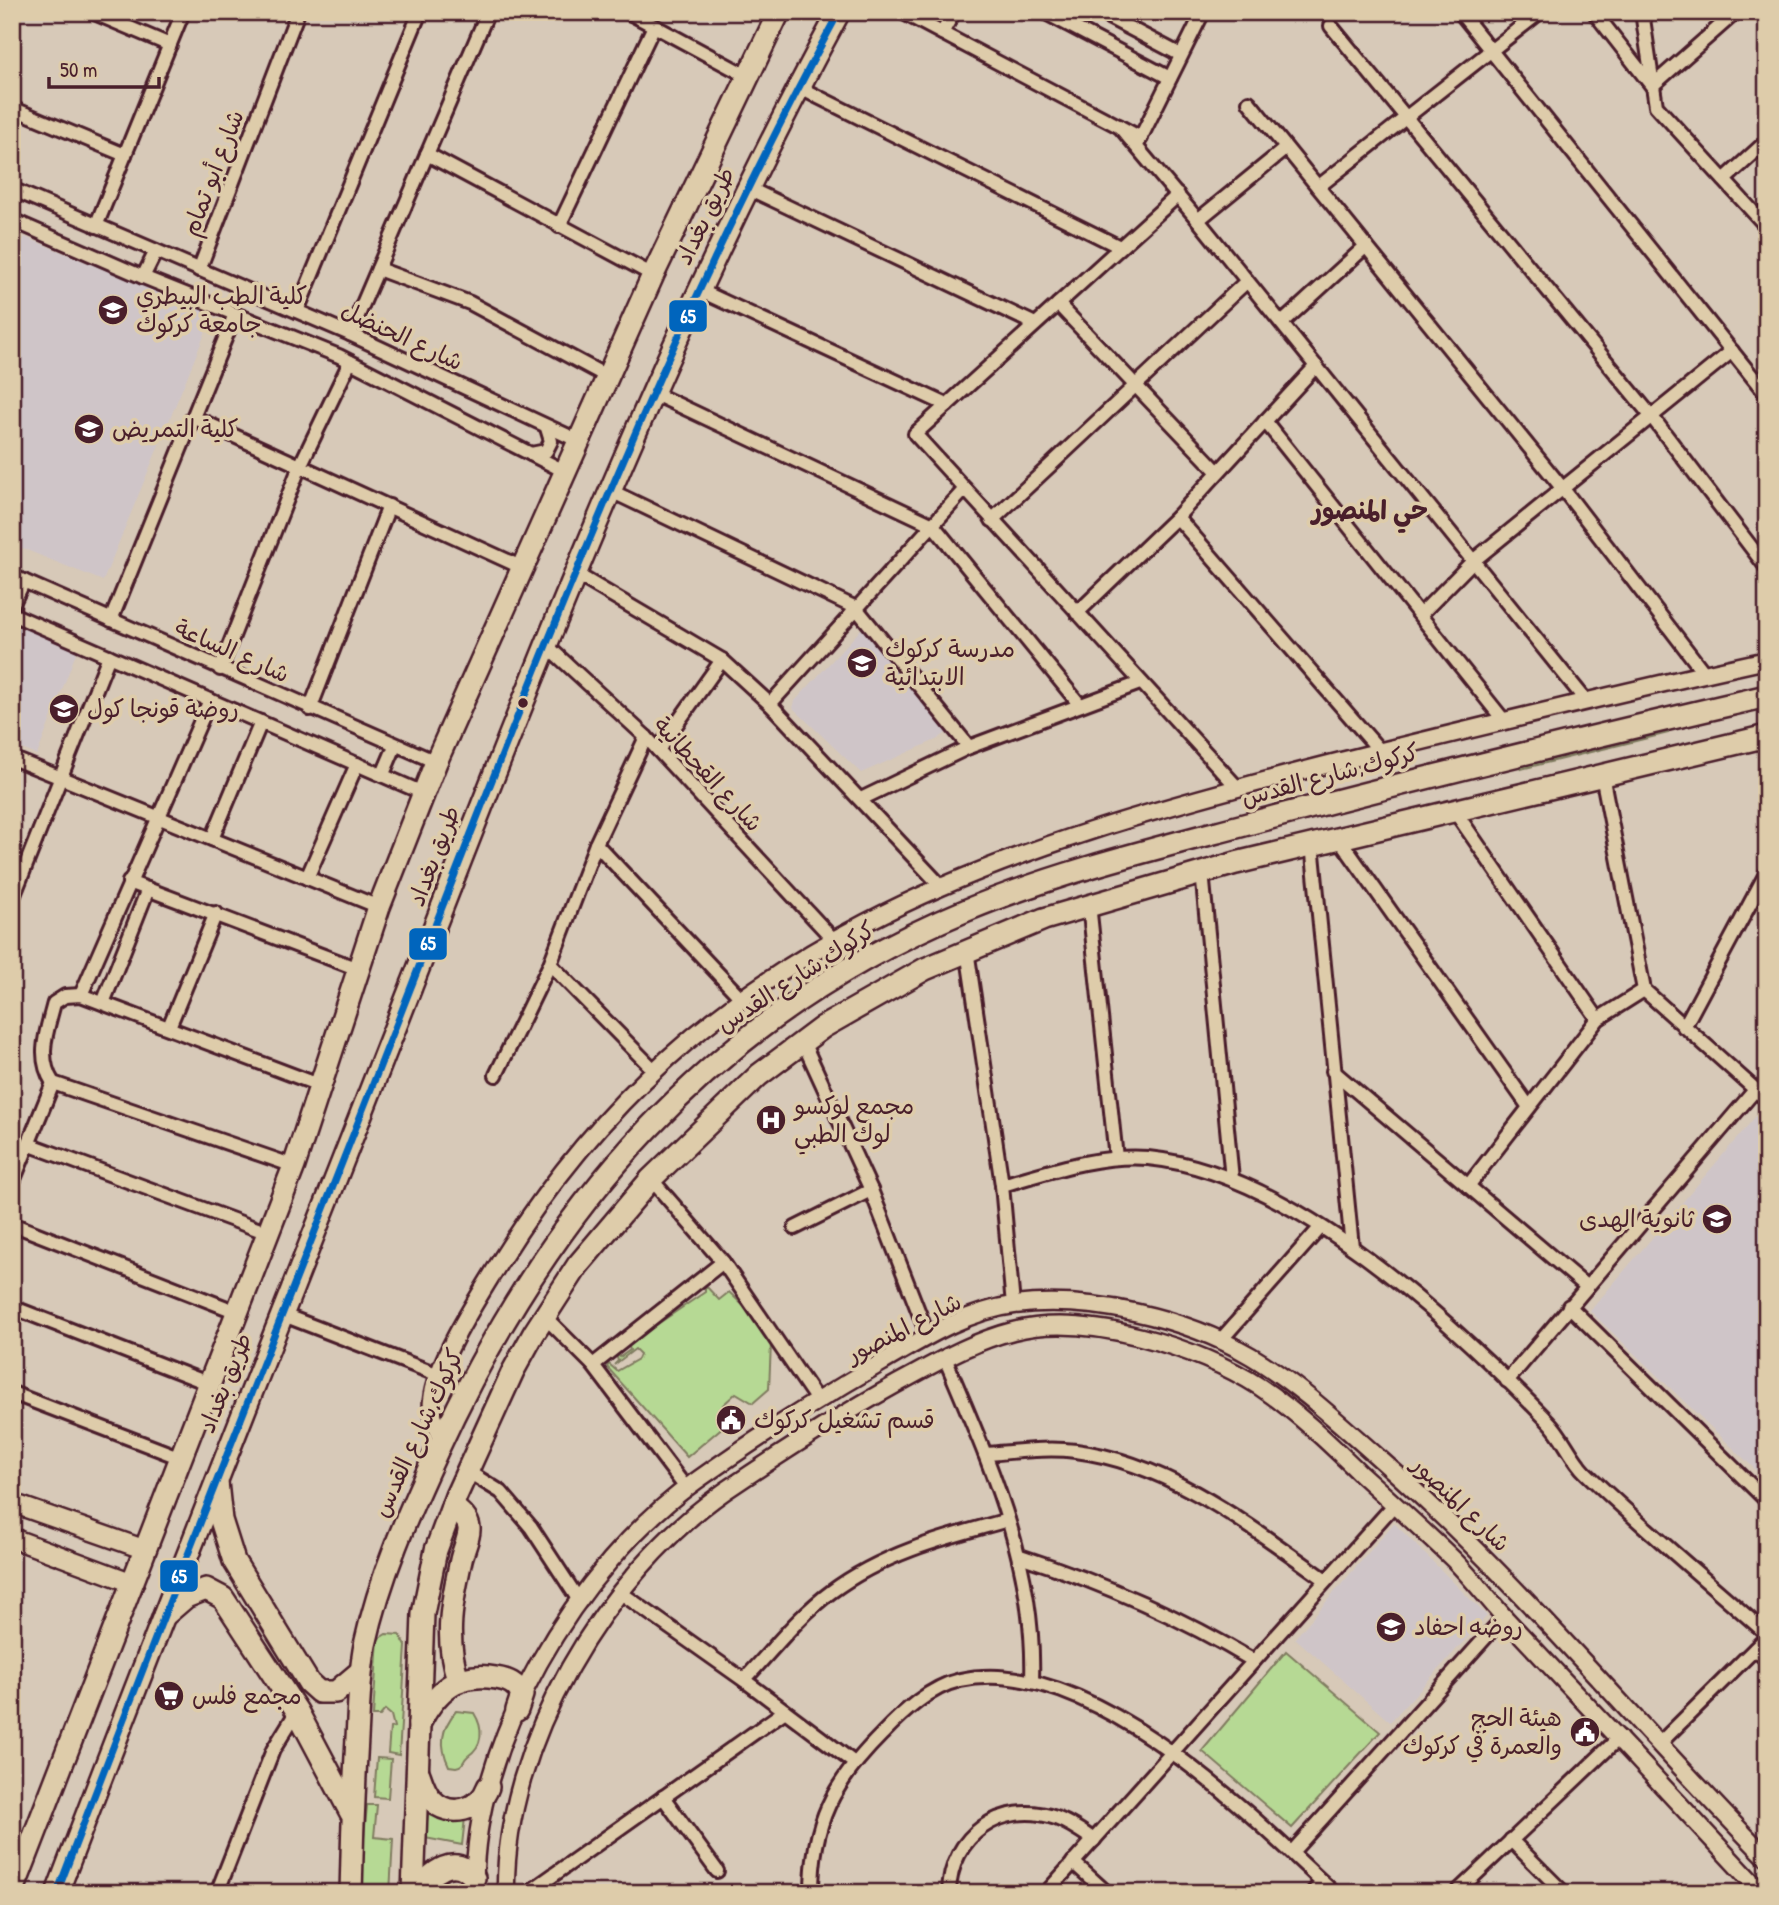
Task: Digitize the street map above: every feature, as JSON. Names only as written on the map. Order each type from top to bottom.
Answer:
[{"type":"main road","name":"طريق بغداد","points":[[12,1893],[294,1166],[379,907],[423,793],[653,275],[779,12]]},
{"type":"main road","name":"طريق بغداد","points":[[57,1893],[216,1476],[545,644],[699,290],[798,87],[839,12]]},
{"type":"main road","name":"كركوك,شارع القدس","points":[[351,1893],[352,1816],[361,1671],[376,1599],[442,1439],[489,1343],[567,1222],[667,1107],[713,1064],[767,1021],[894,944],[965,911],[1071,873],[1439,774],[1767,696]]},
{"type":"main road","points":[[416,1893],[418,1726],[426,1592],[436,1550],[467,1471],[513,1371],[544,1316],[595,1245],[651,1179],[714,1115],[759,1075],[803,1042],[862,1004],[967,950],[1088,904],[1338,837],[1602,775],[1761,742]]},
{"type":"main road","points":[[1225,830],[1236,863]]},
{"type":"main road","points":[[567,1222],[595,1245]]},
{"type":"main road","points":[[216,1476],[221,1520],[234,1561],[309,1683],[319,1692],[336,1692],[361,1671]]},
{"type":"main road","points":[[12,1503],[146,1550]]},
{"type":"main road","points":[[452,1507],[464,1516],[469,1528],[449,1630],[449,1651],[458,1679]]},
{"type":"main road","points":[[12,1538],[133,1583]]},
{"type":"main road","points":[[162,1617],[195,1591],[206,1589],[215,1592],[232,1608],[297,1711],[352,1816]]},
{"type":"main road","points":[[418,1726],[435,1698],[458,1679],[480,1676],[509,1681],[522,1695],[517,1710]]},
{"type":"main road","points":[[417,1766],[430,1798],[448,1809],[469,1809],[486,1795],[488,1787]]},
{"type":"main road","points":[[416,1893],[431,1875],[444,1867],[464,1868],[475,1886]]},
{"type":"street","points":[[92,12],[170,45]]},
{"type":"street","points":[[96,226],[183,12]]},
{"type":"street","name":"شارع أبو تمام","points":[[199,270],[298,12]]},
{"type":"street","points":[[297,311],[420,12]]},
{"type":"street","points":[[350,334],[488,12]]},
{"type":"street","points":[[628,12],[747,76]]},
{"type":"street","points":[[902,12],[1119,127],[1138,142],[1587,702]]},
{"type":"street","points":[[942,33],[954,12]]},
{"type":"street","points":[[1044,12],[1170,78]]},
{"type":"street","points":[[1098,12],[1181,55]]},
{"type":"street","points":[[1138,142],[1203,12]]},
{"type":"street","points":[[1460,12],[1767,395]]},
{"type":"street","points":[[1318,187],[1540,12]]},
{"type":"street","points":[[1594,12],[1652,86]]},
{"type":"street","points":[[1642,12],[1656,106],[1767,228]]},
{"type":"street","points":[[1652,86],[1732,13]]},
{"type":"street","points":[[559,226],[654,26]]},
{"type":"street","points":[[1331,26],[1652,417],[1767,568]]},
{"type":"street","points":[[798,87],[1120,247]]},
{"type":"street","points":[[1249,102],[1563,489],[1705,674]]},
{"type":"street","points":[[12,108],[125,155]]},
{"type":"street","points":[[1724,180],[1767,141]]},
{"type":"street","points":[[1198,220],[1286,148]]},
{"type":"street","points":[[427,154],[653,275]]},
{"type":"street","points":[[748,188],[1035,324]]},
{"type":"street","name":"شارع الحنضل","points":[[12,189],[350,334],[579,441]]},
{"type":"street","points":[[1178,195],[915,434],[1236,786]]},
{"type":"street","name":"شارع الحنضل","points":[[12,220],[143,278],[350,362],[566,472]]},
{"type":"street","points":[[1282,323],[1366,246]]},
{"type":"street","points":[[143,278],[156,251]]},
{"type":"street","points":[[378,269],[470,303],[608,377]]},
{"type":"street","points":[[992,520],[1247,281]]},
{"type":"street","points":[[699,290],[947,405]]},
{"type":"street","points":[[1058,304],[1218,472]]},
{"type":"street","points":[[111,620],[234,314]]},
{"type":"street","points":[[1420,615],[1474,561],[1732,351]]},
{"type":"street","points":[[220,669],[300,467],[350,362]]},
{"type":"street","points":[[1077,613],[1177,517],[1316,366]]},
{"type":"street","points":[[653,393],[933,525],[1080,705]]},
{"type":"street","points":[[193,418],[523,568]]},
{"type":"street","points":[[1265,421],[1504,722]]},
{"type":"street","points":[[531,454],[546,451],[551,441],[547,428]]},
{"type":"street","points":[[770,704],[965,489]]},
{"type":"street","points":[[611,491],[856,608],[969,747]]},
{"type":"street","points":[[310,709],[389,506]]},
{"type":"street","points":[[1177,517],[1381,751]]},
{"type":"street","points":[[576,573],[722,660],[770,704],[940,885]]},
{"type":"street","points":[[12,606],[18,578]]},
{"type":"street","name":"شارع الساعة","points":[[18,578],[310,709],[436,762]]},
{"type":"street","points":[[12,614],[423,793]]},
{"type":"street","name":"شارع القحطانية","points":[[545,644],[646,737],[833,939]]},
{"type":"street","points":[[12,900],[109,656]]},
{"type":"street","points":[[658,750],[722,660]]},
{"type":"street","points":[[442,1439],[432,1405],[439,1375],[481,1294],[533,1211],[597,1130],[655,1071],[740,997],[833,939],[940,885],[1027,852],[1236,786],[1767,660]]},
{"type":"street","points":[[861,799],[969,747],[1140,683]]},
{"type":"street","points":[[81,995],[210,700]]},
{"type":"street","points":[[212,839],[261,722]]},
{"type":"street","points":[[496,1075],[550,964],[596,844],[646,737]]},
{"type":"street","points":[[383,775],[395,746]]},
{"type":"street","points":[[12,758],[379,907]]},
{"type":"street","points":[[307,878],[356,764]]},
{"type":"street","points":[[1602,775],[1644,990],[1767,1100]]},
{"type":"street","points":[[1454,810],[1598,1019]]},
{"type":"street","points":[[1338,837],[1530,1107]]},
{"type":"street","points":[[596,844],[740,997]]},
{"type":"street","points":[[1311,844],[1352,1247]]},
{"type":"street","points":[[1202,872],[1232,1179]]},
{"type":"street","points":[[1684,1027],[1767,872]]},
{"type":"street","points":[[129,882],[358,969]]},
{"type":"street","points":[[103,1003],[148,889]]},
{"type":"street","points":[[1088,904],[1116,1158]]},
{"type":"street","points":[[169,1027],[216,913]]},
{"type":"street","points":[[967,950],[1002,1185],[1013,1306]]},
{"type":"street","points":[[550,964],[655,1071]]},
{"type":"street","points":[[1468,1186],[1598,1019],[1644,990]]},
{"type":"street","points":[[294,1166],[53,1083],[46,1072],[43,1046],[54,1003],[65,996],[81,995],[319,1086]]},
{"type":"street","points":[[803,1042],[871,1190],[928,1336]]},
{"type":"street","points":[[1333,1071],[1587,1287]]},
{"type":"street","points":[[12,1184],[53,1083]]},
{"type":"street","points":[[1507,1381],[1755,1090]]},
{"type":"street","points":[[28,1144],[268,1233]]},
{"type":"street","points":[[1002,1185],[1116,1158],[1175,1163],[1232,1179],[1352,1247],[1397,1282],[1507,1381],[1556,1430],[1585,1472],[1767,1635],[1658,1744]]},
{"type":"street","points":[[651,1179],[723,1262],[817,1399]]},
{"type":"street","points":[[795,1228],[871,1190]]},
{"type":"street","points":[[12,1224],[237,1312]]},
{"type":"street","points":[[1220,1340],[1320,1228]]},
{"type":"street","points":[[593,1365],[723,1262]]},
{"type":"street","name":"شارع المنصور","points":[[475,1886],[477,1839],[488,1787],[517,1710],[580,1602],[637,1531],[686,1488],[772,1427],[817,1399],[928,1336],[991,1310],[1013,1306],[1092,1306],[1135,1314],[1220,1340],[1252,1357],[1324,1410],[1468,1540],[1767,1858]]},
{"type":"street","points":[[1569,1306],[1767,1501]]},
{"type":"street","points":[[12,1307],[210,1384]]},
{"type":"street","points":[[281,1314],[439,1375]]},
{"type":"street","points":[[544,1316],[593,1365],[686,1488]]},
{"type":"street","name":"شارع المنصور","points":[[506,1893],[506,1862],[514,1817],[536,1740],[586,1642],[621,1593],[664,1544],[711,1501],[790,1447],[865,1401],[945,1358],[1014,1330],[1051,1326],[1139,1336],[1220,1364],[1261,1388],[1346,1459],[1455,1562],[1762,1893]]},
{"type":"street","points":[[945,1358],[985,1454],[1020,1556],[1030,1605],[1031,1680]]},
{"type":"street","points":[[12,1393],[181,1458]]},
{"type":"street","points":[[772,1427],[790,1447]]},
{"type":"street","points":[[985,1454],[1073,1450],[1101,1454],[1148,1469],[1253,1528],[1326,1580]]},
{"type":"street","points":[[467,1471],[501,1492],[531,1527],[580,1602]]},
{"type":"street","points":[[1046,1893],[1394,1505]]},
{"type":"street","points":[[744,1679],[829,1592],[864,1570],[934,1541],[1008,1520]]},
{"type":"street","points":[[1020,1556],[1118,1590],[1161,1609],[1254,1661]]},
{"type":"street","points":[[621,1593],[744,1679],[853,1762]]},
{"type":"street","points":[[1292,1852],[1504,1616]]},
{"type":"street","points":[[1755,1649],[1767,1660]]},
{"type":"street","points":[[812,1893],[819,1826],[837,1785],[853,1762],[888,1727],[934,1691],[957,1681],[1004,1676],[1031,1680],[1070,1692],[1172,1752],[1292,1852],[1334,1893]]},
{"type":"street","points":[[217,1893],[273,1750],[297,1711]]},
{"type":"street","points":[[528,1893],[785,1711]]},
{"type":"street","points":[[1456,1893],[1620,1737]]},
{"type":"street","points":[[663,1797],[717,1871]]},
{"type":"street","points":[[1700,1826],[1719,1809]]},
{"type":"street","points":[[949,1893],[951,1874],[958,1854],[974,1833],[994,1818],[1017,1813],[1054,1817],[1094,1840]]},
{"type":"street","points":[[1511,1840],[1564,1893]]},
{"type":"street","points":[[1073,1862],[1107,1893]]},
{"type":"street","points":[[1312,1893],[1322,1882]]},
{"type":"shaded area","name":"كلية التمريض","points":[[25,237],[213,314],[103,581],[12,544],[12,267]]},
{"type":"shaded area","points":[[12,620],[78,648],[37,755],[12,745]]},
{"type":"shaded area","name":"مدرسة كركوك الابتدائية","points":[[864,626],[949,731],[938,739],[861,773],[793,708],[795,701]]},
{"type":"shaded area","name":"ثانوية الهدى","points":[[1756,1116],[1767,1126],[1767,1475],[1764,1478],[1590,1311]]},
{"type":"shaded area","name":"روضه احفاد","points":[[1394,1523],[1487,1616],[1390,1722],[1295,1638]]},
{"type":"green space","points":[[1664,726],[1668,733],[1521,769],[1518,762]]},
{"type":"green space","points":[[705,1285],[719,1300],[729,1292],[750,1312],[771,1343],[769,1389],[753,1403],[736,1393],[723,1405],[731,1420],[687,1457],[607,1367],[609,1364],[617,1371],[638,1359],[640,1354],[635,1349],[614,1365],[618,1361],[616,1354],[620,1357],[630,1350],[628,1344],[705,1292]]},
{"type":"green space","points":[[386,1634],[400,1635],[406,1646],[399,1755],[388,1753],[390,1728],[394,1727],[391,1715],[385,1710],[380,1716],[373,1716],[378,1639]]},
{"type":"green space","points":[[1286,1651],[1380,1732],[1292,1828],[1202,1751]]},
{"type":"green space","points":[[456,1711],[474,1713],[480,1737],[473,1752],[456,1767],[449,1766],[443,1737],[447,1724]]},
{"type":"green space","points":[[377,1758],[391,1759],[388,1798],[374,1797]]},
{"type":"green space","points":[[367,1805],[377,1805],[374,1837],[393,1839],[390,1893],[359,1893]]},
{"type":"green space","points":[[428,1813],[465,1818],[462,1845],[425,1838]]},
{"type":"transit line","name":"65","points":[[57,1893],[188,1553],[558,615],[663,370],[719,249],[839,12]]},
{"type":"place","name":"كلية الطب البيطري جامعة كركوك","points":[[113,310]]},
{"type":"place","name":"كلية التمريض","points":[[89,429]]},
{"type":"place","name":"مدرسة كركوك الابتدائية","points":[[862,663]]},
{"type":"place","name":"روضة قونجا كول","points":[[64,709]]},
{"type":"place","name":"مجمع لوكسو لوك الطبي","points":[[771,1120]]},
{"type":"place","name":"ثانوية الهدى","points":[[1717,1219]]},
{"type":"place","name":"قسم تشغيل كركوك","points":[[731,1420]]},
{"type":"place","name":"روضه احفاد","points":[[1391,1627]]},
{"type":"place","name":"مجمع فلس","points":[[169,1696]]},
{"type":"place","name":"هيئة الحج والعمرة في كركوك","points":[[1585,1732]]},
{"type":"district","name":"حي المنصور","points":[[1370,510]]}]
